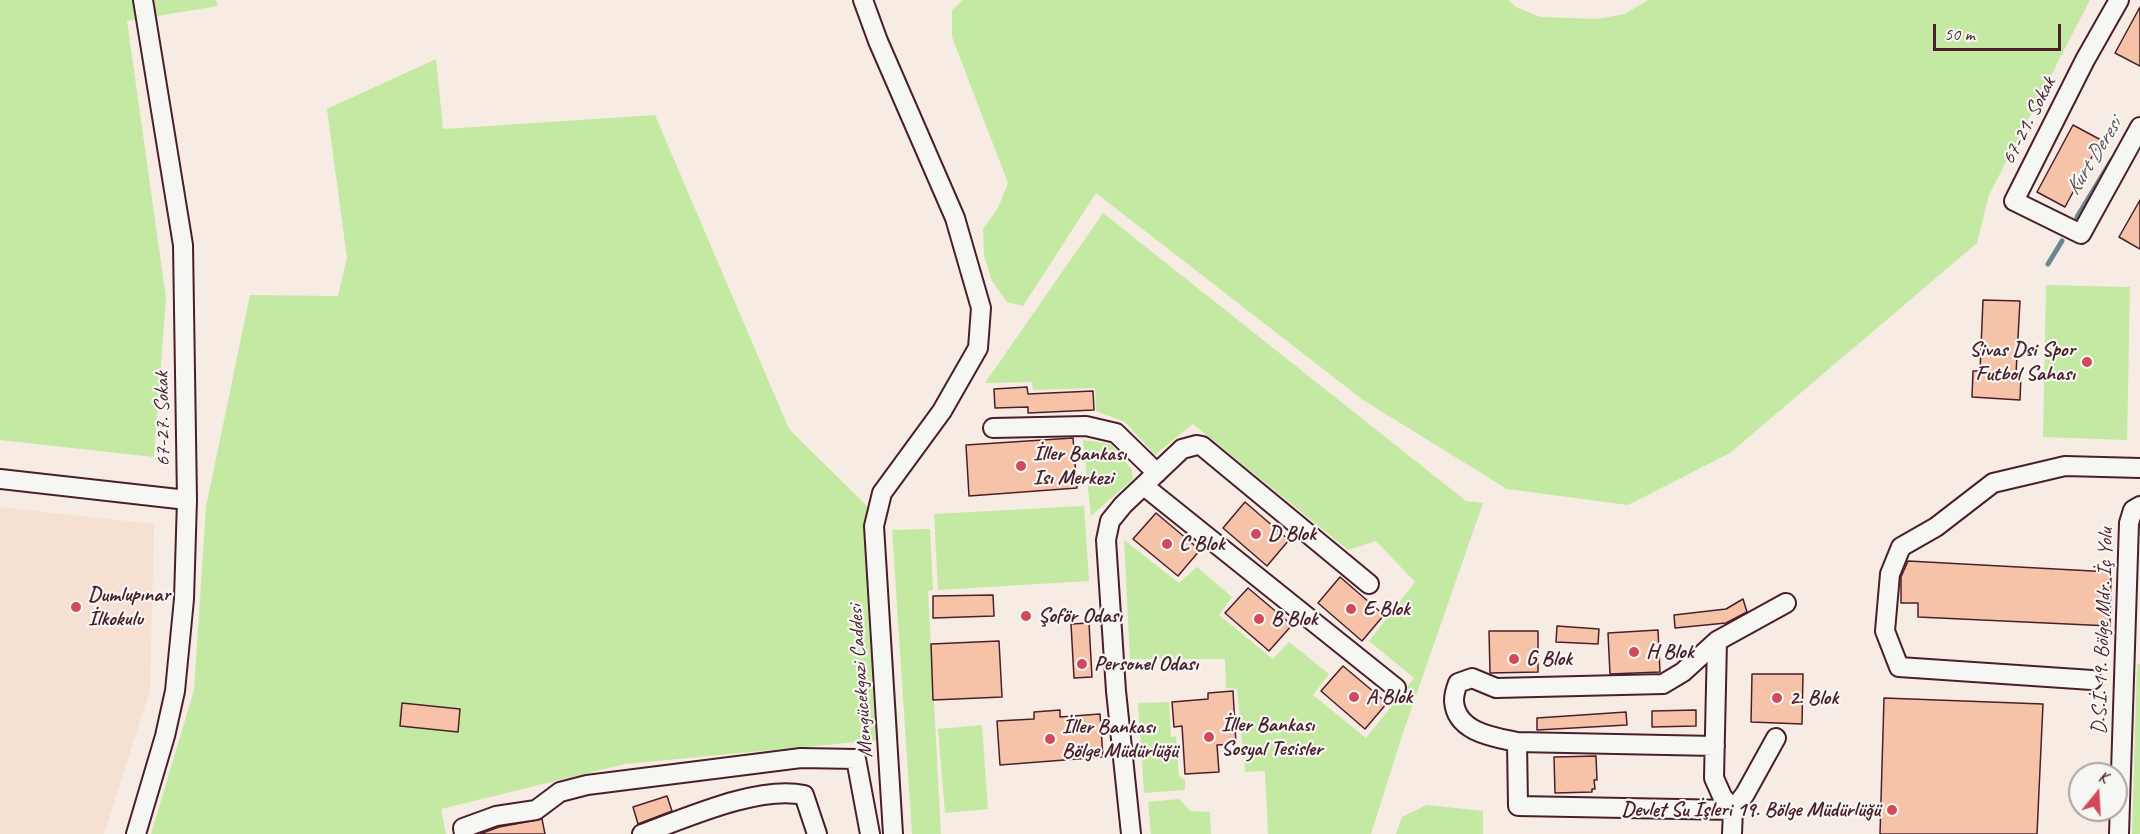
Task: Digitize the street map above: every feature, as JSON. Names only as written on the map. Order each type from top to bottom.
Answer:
[{"type":"street","name":"67-27. Sokak","points":[[136,834],[165,736],[175,691],[184,599],[187,500],[183,245],[143,0]]},
{"type":"street","name":"Mengücekgazi Caddesi","points":[[863,0],[878,41],[955,218],[981,308],[978,348],[942,411],[882,492],[874,526],[893,834]]},
{"type":"street","name":"67-21. Sokak","points":[[2119,0],[2085,60],[2014,201],[2081,234],[2140,127]]},
{"type":"street","points":[[993,428],[1086,426],[1116,433],[1150,480],[1396,688]]},
{"type":"street","points":[[1131,834],[1116,691],[1106,533],[1115,515],[1182,450],[1189,446],[1202,446],[1370,584]]},
{"type":"street","points":[[2092,680],[1899,667],[1885,632],[1890,574],[1901,547],[1936,527],[1993,483],[2065,466],[2140,468]]},
{"type":"street","points":[[0,478],[187,500]]},
{"type":"street","name":"D.S.İ. 19. Bölge Mdr. İç Yolu","points":[[2119,834],[2133,629],[2130,516],[2133,510],[2140,506]]},
{"type":"street","points":[[1715,746],[1517,742],[1486,735],[1465,725],[1458,715],[1454,701],[1458,682],[1472,678],[1496,688],[1663,684],[1683,672],[1718,641],[1786,603]]},
{"type":"street","points":[[1718,641],[1714,778],[1722,796],[1733,810]]},
{"type":"street","points":[[1732,834],[1733,810],[1745,794],[1776,738]]},
{"type":"street","points":[[1517,742],[1518,806],[1733,810]]},
{"type":"street","points":[[464,834],[463,828],[496,816],[536,810],[560,792],[587,785],[801,758],[856,759],[870,834]]},
{"type":"street","points":[[642,834],[733,802],[788,792],[804,795],[817,834]]},
{"type":"shaded area","name":"Dumlupınar İlkokulu","points":[[0,507],[154,524],[150,690],[104,834],[0,834]]},
{"type":"green space","points":[[0,0],[216,0],[218,6],[127,21],[166,298],[154,457],[0,440]]},
{"type":"green space","points":[[963,0],[1508,0],[1516,7],[1540,17],[1597,19],[1625,14],[1648,0],[2090,0],[1989,195],[1977,243],[1730,453],[1628,505],[1507,489],[1363,400],[1096,193],[1023,306],[1007,302],[992,281],[984,255],[983,229],[998,208],[1008,183],[952,37],[952,10]]},
{"type":"green space","points":[[436,59],[443,129],[655,115],[789,429],[883,522],[899,738],[625,764],[441,809],[446,834],[151,834],[194,690],[206,507],[250,295],[338,296],[347,258],[327,109]]},
{"type":"green space","points":[[1103,213],[1466,501],[1483,503],[1403,733],[1371,834],[1268,834],[1265,771],[1245,772],[1237,689],[1226,688],[1225,659],[1130,659],[1124,540],[1179,583],[1197,567],[1232,597],[1219,615],[1273,659],[1289,642],[1329,674],[1313,695],[1366,738],[1414,678],[1369,641],[1415,582],[1376,541],[1348,550],[1193,424],[1155,455],[1125,422],[1096,411],[1095,388],[1033,390],[1032,382],[985,383]]},
{"type":"green space","name":"Sivas Dsi Spor Futbol Sahası","points":[[2046,285],[2130,287],[2127,440],[2043,437]]},
{"type":"green space","points":[[1083,440],[1111,444],[1132,470],[1133,479],[1091,516]]},
{"type":"green space","points":[[1084,506],[1089,581],[938,590],[934,514]]},
{"type":"green space","points":[[930,529],[933,590],[928,591],[941,834],[912,834],[892,530]]},
{"type":"green space","points":[[2137,664],[2140,664],[2140,834],[2132,834]]},
{"type":"green space","points":[[1169,702],[1171,737],[1176,736],[1179,776],[1185,780],[1185,790],[1144,793],[1138,703]]},
{"type":"green space","points":[[982,725],[988,809],[945,813],[938,729]]},
{"type":"green space","points":[[1179,799],[1190,811],[1210,812],[1211,834],[1151,834],[1148,802]]},
{"type":"green space","points":[[1427,805],[1483,811],[1483,834],[1396,834],[1402,817]]},
{"type":"building","points":[[2140,7],[2140,66],[2115,53]]},
{"type":"building","points":[[2073,125],[2101,140],[2065,207],[2037,192]]},
{"type":"building","points":[[2140,200],[2140,249],[2119,237]]},
{"type":"building","points":[[1983,300],[2020,301],[2016,374],[2021,374],[2020,400],[1972,397],[1973,371],[1980,371]]},
{"type":"building","points":[[1027,387],[1028,394],[1093,391],[1094,410],[1028,413],[1028,407],[995,408],[994,389]]},
{"type":"building","name":"İller Bankası Isı Merkezi","points":[[1073,438],[1077,488],[969,496],[966,445]]},
{"type":"building","name":"D Blok","points":[[1245,502],[1289,540],[1267,566],[1223,528]]},
{"type":"building","name":"C Blok","points":[[1156,513],[1200,550],[1178,576],[1133,539]]},
{"type":"building","points":[[1908,561],[2111,572],[2110,626],[1918,617],[1918,603],[1901,603],[1901,577]]},
{"type":"building","name":"E Blok","points":[[1340,577],[1384,615],[1362,641],[1318,603]]},
{"type":"building","name":"B Blok","points":[[1248,588],[1292,625],[1269,651],[1225,613]]},
{"type":"building","points":[[993,595],[994,616],[933,618],[933,596]]},
{"type":"building","points":[[1743,599],[1747,612],[1726,623],[1675,628],[1674,615],[1726,609]]},
{"type":"building","name":"Personel Odası","points":[[1089,623],[1092,677],[1074,678],[1071,624]]},
{"type":"building","points":[[1557,626],[1599,629],[1598,644],[1556,642]]},
{"type":"building","name":"H Blok","points":[[1658,630],[1660,672],[1610,674],[1608,633]]},
{"type":"building","name":"G Blok","points":[[1489,631],[1538,631],[1538,672],[1490,673]]},
{"type":"building","points":[[999,641],[1002,697],[933,700],[931,644]]},
{"type":"building","name":"A Blok","points":[[1343,666],[1387,703],[1365,729],[1321,691]]},
{"type":"building","name":"2. Blok","points":[[1752,674],[1803,674],[1802,724],[1751,722]]},
{"type":"building","name":"İller Bankası Sosyal Tesisler","points":[[1233,691],[1236,744],[1217,745],[1219,772],[1185,774],[1182,726],[1174,727],[1172,702],[1208,699],[1208,693]]},
{"type":"building","points":[[1884,698],[2043,704],[2037,834],[1880,834]]},
{"type":"building","points":[[402,703],[460,709],[458,732],[400,726]]},
{"type":"building","name":"İller Bankası Bölge Müdürlüğü","points":[[1060,710],[1060,717],[1100,714],[1103,757],[1000,765],[997,721],[1034,719],[1034,712]]},
{"type":"building","points":[[1696,710],[1696,726],[1652,727],[1652,711]]},
{"type":"building","points":[[1626,712],[1627,725],[1537,730],[1537,718]]},
{"type":"building","points":[[1596,756],[1597,780],[1594,780],[1595,789],[1592,789],[1592,792],[1555,793],[1554,757]]},
{"type":"building","points":[[667,796],[672,811],[638,824],[633,807]]},
{"type":"building","points":[[542,819],[545,834],[480,834],[499,827]]},
{"type":"waterway","name":"Kurt Deresi","points":[[2077,217],[2111,161]]},
{"type":"waterway","name":"Kurt Deresi","points":[[2048,264],[2062,241]]},
{"type":"place","name":"Sivas Dsi Spor Futbol Sahası","points":[[2087,362]]},
{"type":"place","name":"İller Bankası Isı Merkezi","points":[[1021,466]]},
{"type":"place","name":"D Blok","points":[[1256,534]]},
{"type":"place","name":"C Blok","points":[[1167,544]]},
{"type":"place","name":"Dumlupınar İlkokulu","points":[[76,607]]},
{"type":"place","name":"E Blok","points":[[1351,609]]},
{"type":"place","name":"Şoför Odası","points":[[1026,616]]},
{"type":"place","name":"B Blok","points":[[1259,619]]},
{"type":"place","name":"H Blok","points":[[1634,652]]},
{"type":"place","name":"G Blok","points":[[1514,659]]},
{"type":"place","name":"Personel Odası","points":[[1082,664]]},
{"type":"place","name":"A Blok","points":[[1354,697]]},
{"type":"place","name":"2. Blok","points":[[1777,698]]},
{"type":"place","name":"İller Bankası Sosyal Tesisler","points":[[1209,737]]},
{"type":"place","name":"İller Bankası Bölge Müdürlüğü","points":[[1050,739]]},
{"type":"place","name":"Devlet Su İşleri 19. Bölge Müdürlüğü","points":[[1892,810]]}]
